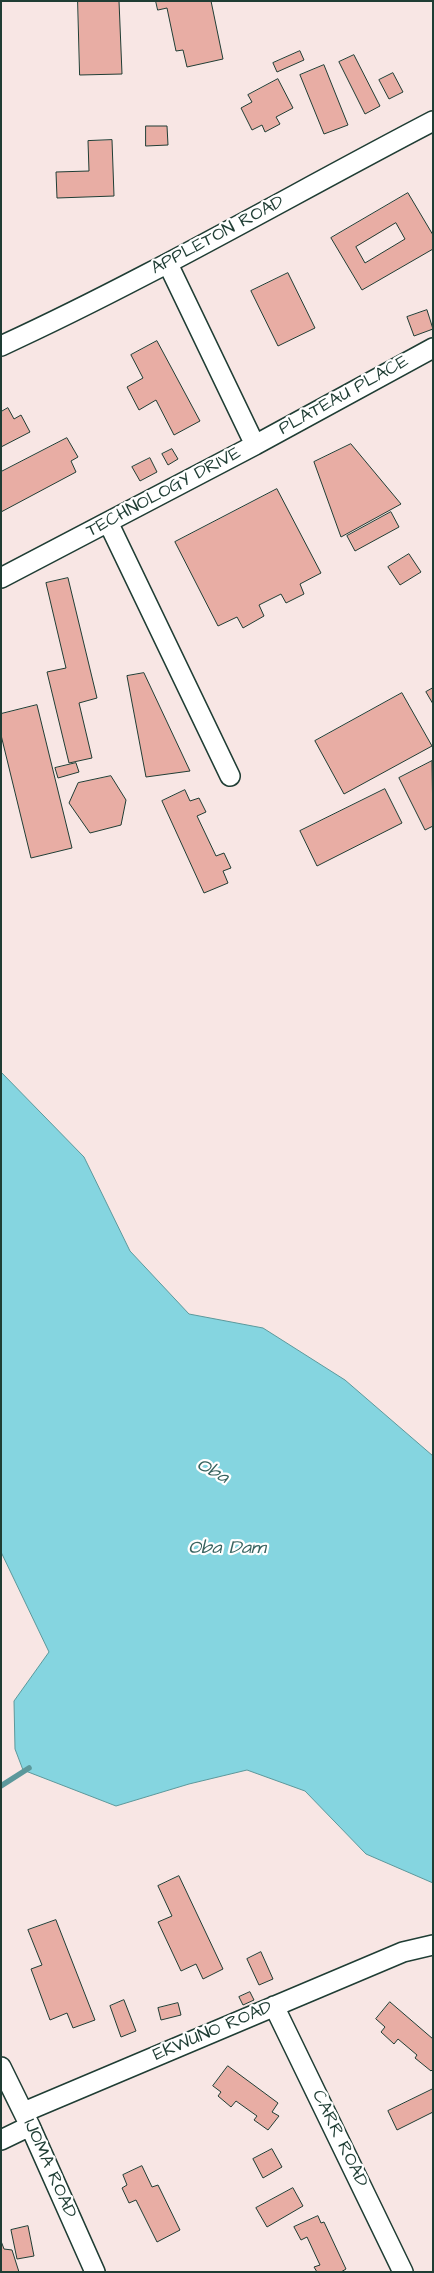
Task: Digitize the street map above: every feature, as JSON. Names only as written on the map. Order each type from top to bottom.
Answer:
[{"type":"street","name":"APPLETON ROAD","points":[[1,346],[71,314],[168,264],[433,121]]},
{"type":"street","name":"TECHNOLOGY DRIVE","points":[[1,578],[254,445],[168,264]]},
{"type":"street","name":"PLATEAU PLACE","points":[[254,445],[433,348]]},
{"type":"street","points":[[108,522],[230,776]]},
{"type":"street","name":"EKWUNO ROAD","points":[[1,2140],[27,2119],[274,2006],[403,1952],[433,1945]]},
{"type":"street","name":"CARR ROAD","points":[[274,2006],[404,2272]]},
{"type":"street","name":"IJOMA ROAD","points":[[1,2067],[27,2119],[95,2272]]},
{"type":"water","name":"Oba Dam","points":[[1,1072],[84,1157],[130,1251],[189,1314],[263,1328],[345,1380],[433,1456],[433,1883],[366,1854],[305,1791],[247,1770],[189,1784],[116,1806],[23,1770],[15,1749],[14,1701],[49,1652],[1,1552]]},
{"type":"building","points":[[78,1],[119,1],[122,74],[80,75]]},
{"type":"building","points":[[156,1],[211,1],[223,59],[187,67],[183,50],[176,51],[167,8],[158,10]]},
{"type":"building","points":[[300,51],[304,60],[277,72],[273,63]]},
{"type":"building","points":[[354,55],[380,106],[365,114],[339,62]]},
{"type":"building","points":[[324,65],[348,125],[324,134],[300,75]]},
{"type":"building","points":[[393,73],[403,92],[389,99],[379,80]]},
{"type":"building","points":[[278,79],[293,108],[276,117],[280,124],[265,132],[262,125],[252,130],[241,108],[252,102],[248,95]]},
{"type":"building","points":[[146,126],[167,126],[168,145],[146,146]]},
{"type":"building","points":[[112,140],[114,196],[57,198],[56,172],[89,171],[88,141]]},
{"type":"building","points":[[408,193],[433,235],[433,249],[362,290],[331,238]],"holes":[[[396,223],[405,239],[365,263],[356,247]]]},
{"type":"building","points":[[288,273],[315,328],[278,346],[251,291]]},
{"type":"building","points":[[427,310],[433,329],[414,336],[407,317]]},
{"type":"building","points":[[157,341],[200,421],[174,435],[156,400],[139,410],[127,387],[143,378],[131,355]]},
{"type":"building","points":[[8,408],[14,419],[21,415],[30,432],[1,447],[1,412]]},
{"type":"building","points":[[67,438],[78,457],[71,461],[76,472],[1,512],[1,472]]},
{"type":"building","points":[[351,444],[401,504],[341,537],[314,462]]},
{"type":"building","points":[[172,449],[178,459],[168,465],[162,454]]},
{"type":"building","points":[[150,458],[157,472],[140,481],[132,467]]},
{"type":"building","points":[[277,489],[321,573],[300,584],[304,594],[286,603],[281,594],[259,605],[264,616],[243,628],[237,617],[218,626],[175,542]]},
{"type":"building","points":[[391,512],[399,527],[355,551],[347,536]]},
{"type":"building","points":[[409,554],[421,572],[400,585],[388,567]]},
{"type":"building","points":[[68,578],[97,698],[79,703],[92,758],[69,763],[47,672],[66,668],[46,583]]},
{"type":"building","points":[[144,673],[190,771],[146,777],[127,676]]},
{"type":"building","points":[[433,688],[433,704],[426,692]]},
{"type":"building","points":[[402,693],[432,746],[344,794],[315,741]]},
{"type":"building","points":[[37,705],[72,848],[31,858],[1,735],[1,714]]},
{"type":"building","points":[[432,761],[433,826],[425,830],[399,778]]},
{"type":"building","points":[[76,763],[79,772],[58,778],[55,768]]},
{"type":"building","points":[[111,776],[126,800],[121,825],[90,833],[69,803],[78,783]]},
{"type":"building","points":[[385,789],[402,823],[317,866],[300,831]]},
{"type":"building","points":[[185,790],[190,801],[199,798],[206,812],[197,816],[216,856],[224,853],[231,868],[223,871],[228,883],[204,893],[162,801]]},
{"type":"building","points":[[179,1876],[223,1969],[203,1979],[196,1964],[181,1971],[158,1922],[172,1916],[158,1886]]},
{"type":"building","points":[[56,1920],[95,2020],[73,2028],[67,2013],[50,2020],[31,1969],[42,1965],[28,1930]]},
{"type":"building","points":[[261,1952],[273,1979],[259,1985],[247,1959]]},
{"type":"building","points":[[250,1992],[254,2000],[243,2005],[239,1997]]},
{"type":"building","points":[[124,2000],[136,2031],[121,2037],[110,2006]]},
{"type":"building","points":[[390,2002],[433,2039],[433,2069],[431,2071],[415,2058],[417,2055],[398,2039],[394,2044],[381,2032],[385,2027],[376,2019]]},
{"type":"building","points":[[178,2003],[181,2015],[161,2020],[158,2008]]},
{"type":"building","points":[[228,2066],[278,2103],[272,2112],[279,2116],[268,2130],[254,2120],[257,2116],[236,2101],[231,2107],[218,2096],[221,2092],[213,2086]]},
{"type":"building","points":[[433,2089],[433,2112],[397,2130],[388,2111]]},
{"type":"building","points":[[272,2149],[282,2167],[263,2178],[253,2159]]},
{"type":"building","points":[[142,2166],[152,2187],[158,2185],[180,2230],[157,2242],[136,2200],[129,2203],[122,2188],[127,2185],[123,2175]]},
{"type":"building","points":[[293,2188],[303,2206],[267,2227],[256,2208]]},
{"type":"building","points":[[318,2216],[321,2223],[324,2222],[346,2269],[341,2272],[317,2272],[314,2267],[320,2265],[307,2237],[301,2240],[294,2227]]},
{"type":"building","points":[[28,2226],[34,2256],[17,2259],[11,2230]]},
{"type":"building","points":[[1,2241],[4,2249],[12,2250],[19,2272],[1,2272]]},
{"type":"waterway","points":[[1,1786],[29,1768]]},
{"type":"water label","name":"Oba","points":[[212,1472]]}]
